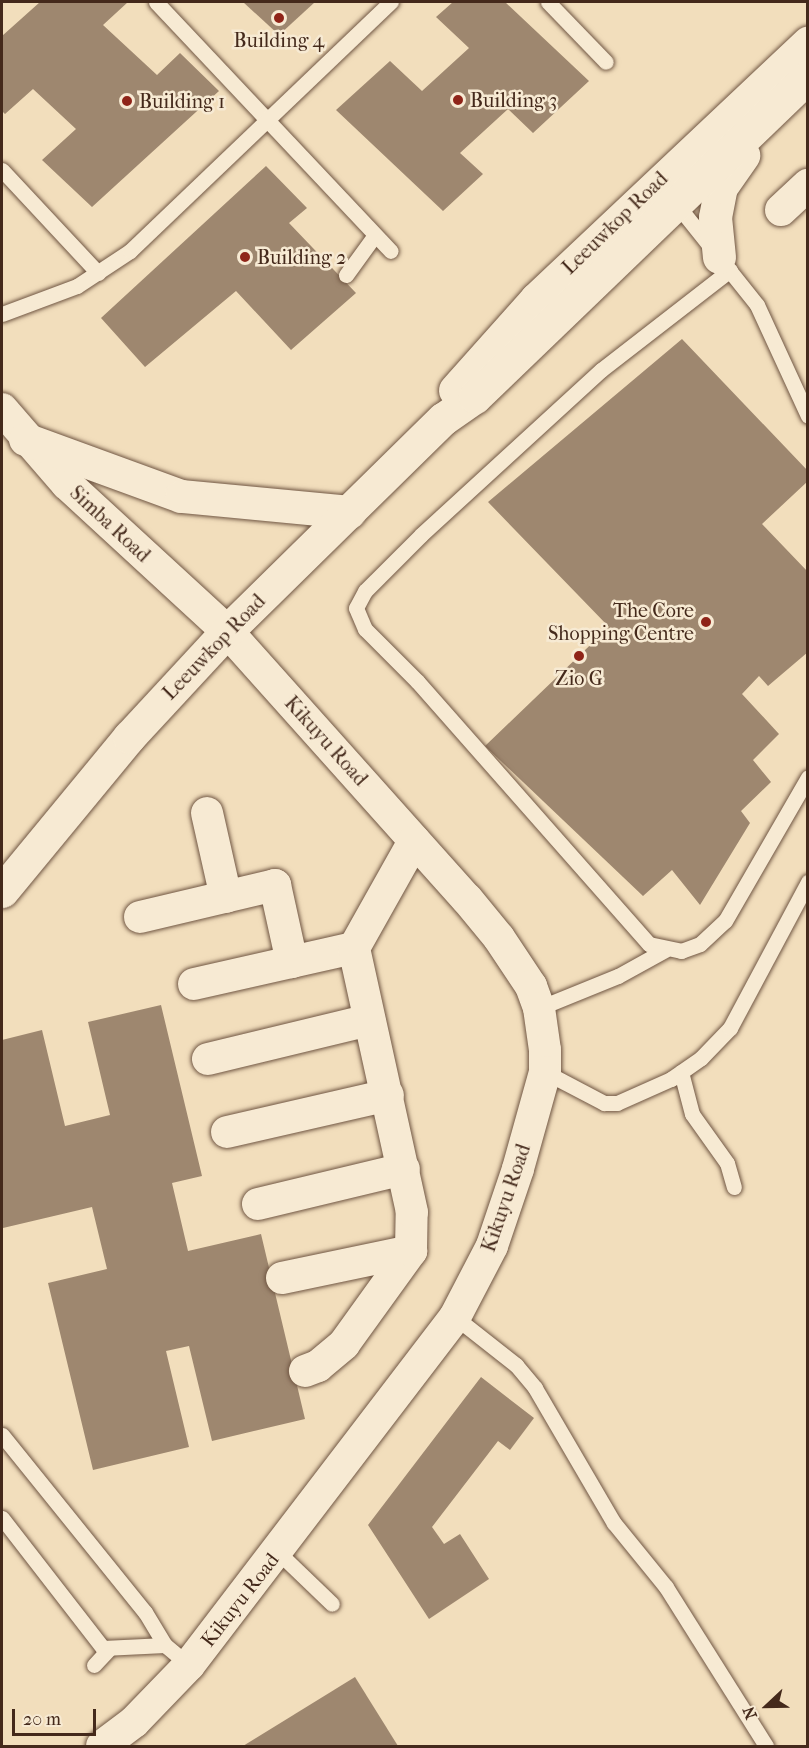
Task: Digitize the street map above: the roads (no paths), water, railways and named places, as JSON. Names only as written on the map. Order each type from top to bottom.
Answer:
[{"type":"street","name":"Leeuwkop Road","points":[[667,193],[807,43]]},
{"type":"street","name":"Leeuwkop Road","points":[[2,891],[129,737],[227,631],[443,419],[455,390],[507,331],[667,193],[806,78]]},
{"type":"street","points":[[724,264],[716,217],[720,188],[730,170],[806,78]]},
{"type":"street","points":[[781,210],[807,185]]},
{"type":"street","name":"Simba Road","points":[[2,409],[25,439],[114,529],[227,631]]},
{"type":"street","points":[[25,439],[181,496],[349,512]]},
{"type":"street","name":"Kikuyu Road","points":[[102,1746],[134,1722],[189,1665],[455,1317],[492,1246],[545,1072],[539,1008],[522,968],[499,938],[227,631]]},
{"type":"street","points":[[207,813],[226,897]]},
{"type":"street","points":[[305,1371],[318,1366],[344,1344],[411,1251],[414,1234],[404,1169],[354,948],[414,841]]},
{"type":"street","points":[[140,917],[275,885],[292,962]]},
{"type":"street","points":[[194,984],[354,948]]},
{"type":"street","points":[[208,1059],[369,1020]]},
{"type":"street","points":[[227,1132],[388,1095]]},
{"type":"street","points":[[258,1204],[404,1169]]},
{"type":"street","points":[[282,1278],[411,1251]]},
{"type":"lane","points":[[156,2],[205,62],[270,120],[391,251]]},
{"type":"lane","points":[[2,314],[47,300],[98,273],[130,251],[270,120],[391,2]]},
{"type":"lane","points":[[549,2],[606,62]]},
{"type":"lane","points":[[2,170],[98,273]]},
{"type":"lane","points":[[667,193],[757,305],[807,416]]},
{"type":"lane","points":[[346,275],[375,235]]},
{"type":"lane","points":[[724,264],[601,370],[421,535],[365,591],[356,608],[365,629],[417,681],[535,812],[638,936],[665,950],[681,951],[700,944],[725,921],[807,777]]},
{"type":"lane","points":[[545,1072],[610,1103],[645,1092],[681,1072],[718,1043],[730,1028],[807,882]]},
{"type":"lane","points":[[539,1008],[618,976],[665,950]]},
{"type":"lane","points":[[681,1072],[692,1114],[727,1163],[734,1187]]},
{"type":"lane","points":[[455,1317],[516,1365],[535,1388],[614,1523],[666,1587],[766,1746]]},
{"type":"lane","points":[[2,1435],[145,1612],[165,1645],[189,1665]]},
{"type":"lane","points":[[2,1518],[97,1643],[108,1650],[165,1645]]},
{"type":"lane","points":[[278,1551],[332,1604]]},
{"type":"lane","points":[[94,1665],[108,1650]]},
{"type":"place","name":"Building 4","points":[[279,18]]},
{"type":"place","name":"Building 3","points":[[458,100]]},
{"type":"place","name":"Building 1","points":[[127,101]]},
{"type":"place","name":"Building 2","points":[[245,257]]},
{"type":"place","name":"The Core Shopping Centre","points":[[706,622]]},
{"type":"place","name":"Zio G","points":[[579,656]]}]
